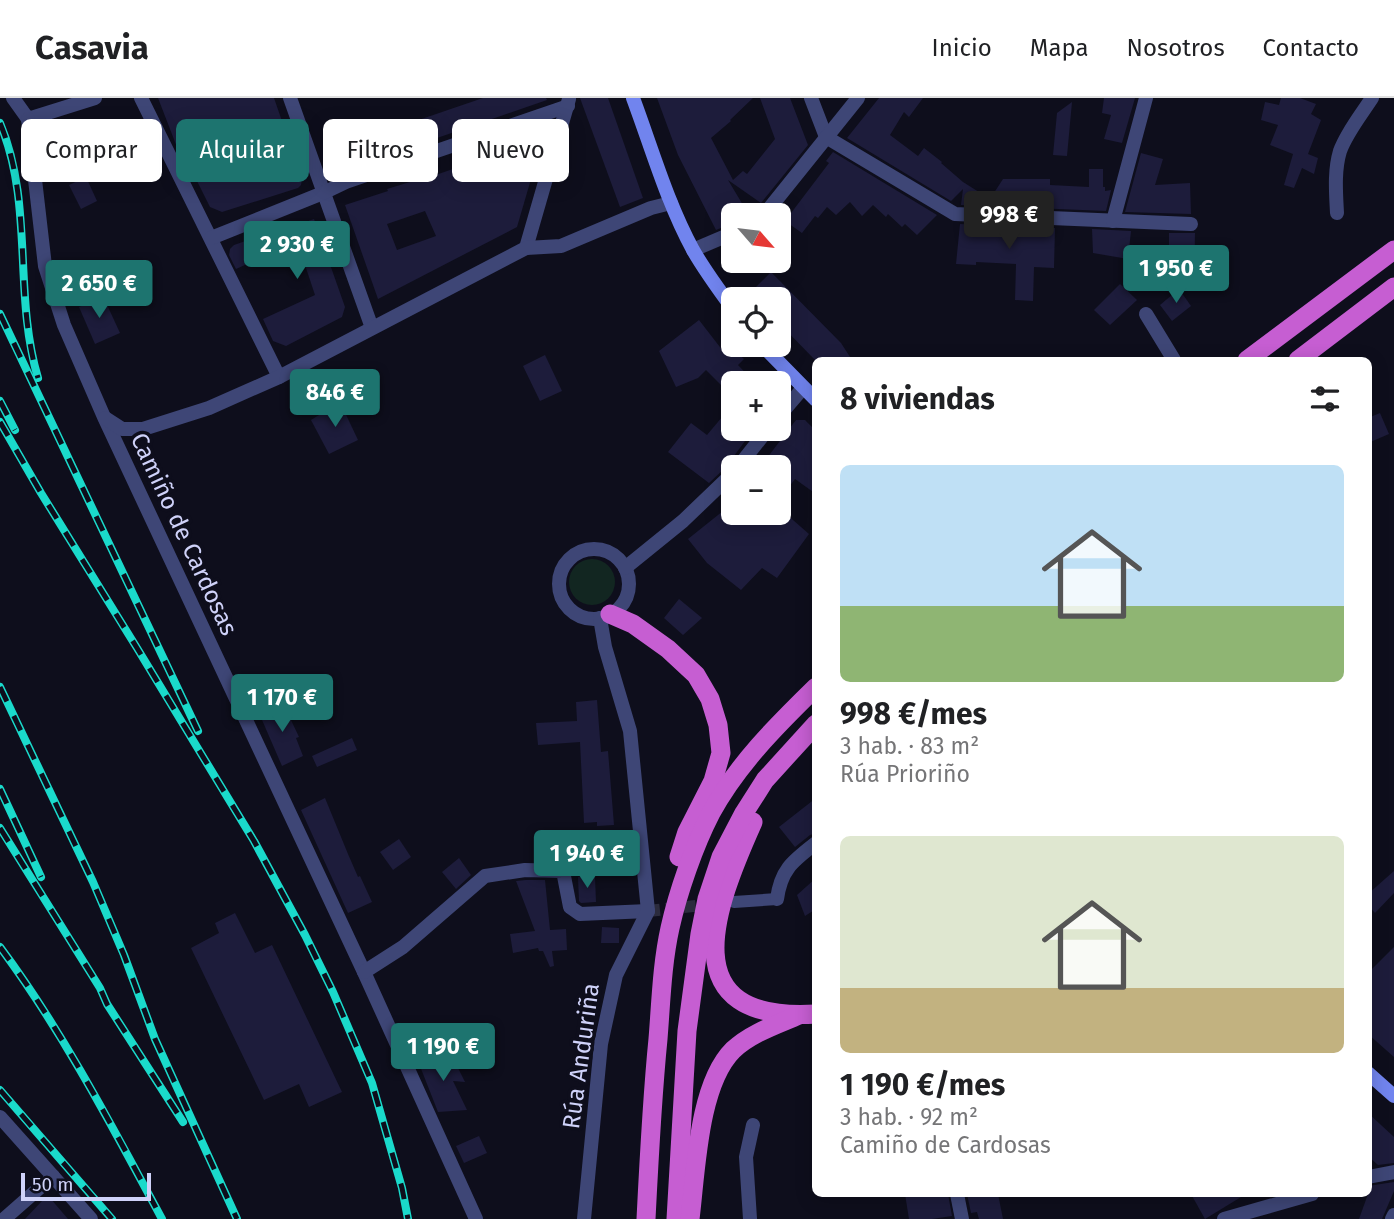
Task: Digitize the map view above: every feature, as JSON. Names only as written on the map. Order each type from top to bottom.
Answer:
[{"type":"highway","points":[[1251,357],[1394,250]]},
{"type":"highway","points":[[1302,357],[1394,287]]},
{"type":"highway","points":[[605,616],[633,624],[675,654],[696,675],[710,699],[718,725],[721,754],[713,781],[687,832],[663,915],[653,995],[652,1100]]},
{"type":"highway","points":[[646,1219],[652,1100],[664,964],[670,928],[697,844],[712,813],[733,779],[768,734],[812,691]]},
{"type":"highway","points":[[676,1219],[687,1031],[707,899],[720,857],[744,813],[765,780],[812,728]]},
{"type":"highway","points":[[808,1014],[765,1010],[744,1003],[727,991],[719,976],[715,954],[724,890],[753,821],[812,736]]},
{"type":"highway","points":[[690,1219],[704,1108],[712,1081],[732,1051],[754,1035],[808,1014]]},
{"type":"main road","points":[[633,98],[671,203],[693,250],[721,293]]},
{"type":"main road","points":[[773,357],[812,396]]},
{"type":"main road","points":[[1372,1077],[1394,1096]]},
{"type":"street","points":[[13,98],[28,119],[95,98]]},
{"type":"street","points":[[141,98],[279,377]]},
{"type":"street","points":[[290,98],[372,328]]},
{"type":"street","points":[[811,98],[826,137],[955,215],[1191,224]]},
{"type":"street","points":[[774,203],[858,98]]},
{"type":"street","points":[[1114,221],[1146,98]]},
{"type":"street","points":[[1337,213],[1336,176],[1340,151],[1372,98]]},
{"type":"street","points":[[211,237],[346,182],[569,102]]},
{"type":"street","points":[[526,248],[569,102]]},
{"type":"street","name":"Camiño de Cardosas","points":[[35,182],[45,266],[64,325],[104,417],[364,972],[475,1219]]},
{"type":"street","points":[[104,417],[122,429],[143,429],[209,408],[279,377],[526,248],[561,246],[650,208],[671,203]]},
{"type":"street","points":[[693,250],[721,238]]},
{"type":"street","points":[[1146,314],[1172,357]]},
{"type":"street","points":[[791,402],[803,388]]},
{"type":"street","points":[[747,455],[759,441]]},
{"type":"street","points":[[625,568],[683,521],[721,485]]},
{"type":"street","points":[[584,550],[608,552],[618,558],[625,568],[628,589],[625,599],[619,608],[605,616],[590,618],[579,615],[569,608],[562,598],[560,575],[565,564],[573,555],[584,550]]},
{"type":"street","points":[[364,972],[404,947],[485,876],[525,870],[564,871],[570,907],[580,914],[648,911],[630,731],[605,647],[605,616]]},
{"type":"street","points":[[734,902],[777,899],[783,875],[796,859],[812,847]]},
{"type":"street","name":"Rúa Anduriña","points":[[584,1219],[601,1044],[616,975],[648,911]]},
{"type":"street","points":[[0,1117],[91,1219]]},
{"type":"street","points":[[750,1219],[746,1157],[753,1125]]},
{"type":"street","points":[[1372,1176],[1394,1172]]},
{"type":"street","points":[[4,1219],[53,1176]]},
{"type":"street","points":[[958,1197],[962,1219]]},
{"type":"street","points":[[1224,1219],[1301,1197]]},
{"type":"green space","points":[[592,559],[609,565],[615,582],[609,599],[592,605],[575,599],[569,582],[575,565]]},
{"type":"building","points":[[158,98],[274,98],[281,119],[176,119],[176,145]]},
{"type":"building","points":[[483,98],[547,100],[492,119],[452,119],[452,133],[438,138],[438,119],[422,119]]},
{"type":"building","points":[[580,98],[608,98],[643,198],[620,207]]},
{"type":"building","points":[[657,98],[753,98],[711,138],[733,180],[743,171],[747,174],[775,139],[760,98],[790,98],[808,145],[761,203],[728,180],[742,203],[721,203],[721,228],[716,230],[678,155]]},
{"type":"building","points":[[879,98],[923,98],[909,117],[904,112],[890,135],[918,156],[924,148],[963,182],[990,199],[1003,179],[1050,179],[1050,185],[1089,187],[1089,169],[1103,169],[1103,187],[1105,191],[1111,190],[1106,211],[961,205],[963,189],[951,201],[847,138]]},
{"type":"building","points":[[1104,98],[1135,98],[1122,143],[1104,139],[1111,115],[1102,113]]},
{"type":"building","points":[[1281,98],[1300,98],[1316,104],[1311,114],[1321,120],[1308,154],[1318,158],[1314,174],[1302,168],[1294,188],[1284,185],[1293,154],[1270,145],[1278,125],[1261,120],[1265,102],[1279,105]]},
{"type":"building","points":[[1072,102],[1067,156],[1053,155],[1057,113]]},
{"type":"building","points":[[833,152],[937,215],[917,235],[905,224],[902,227],[888,214],[886,217],[873,205],[862,216],[850,202],[836,215],[827,207],[818,218],[815,216],[802,233],[791,225],[791,213],[829,163],[826,161]]},
{"type":"building","points":[[1141,153],[1163,159],[1155,185],[1190,183],[1191,214],[1125,212]]},
{"type":"building","points":[[452,169],[452,182],[530,182],[517,227],[378,299],[345,205],[388,191],[387,189],[410,182],[438,182],[438,174]],"holes":[[[425,211],[436,236],[397,250],[387,224]]]},
{"type":"building","points":[[88,182],[97,201],[81,209],[69,185]]},
{"type":"building","points":[[198,182],[302,182],[298,188],[222,212],[210,207]]},
{"type":"building","points":[[314,219],[345,307],[342,317],[286,346],[273,341],[263,319],[315,295],[300,250],[283,256],[265,256],[236,269],[229,255],[230,249],[234,245]]},
{"type":"building","points":[[960,224],[1055,228],[1054,268],[1034,267],[1033,301],[1015,300],[1016,264],[956,264]]},
{"type":"building","points":[[1092,229],[1131,231],[1128,259],[1093,253]]},
{"type":"building","points":[[1169,233],[1195,233],[1194,285],[1175,289],[1169,266]]},
{"type":"building","points":[[136,263],[146,283],[123,294],[113,277]]},
{"type":"building","points":[[770,273],[786,287],[756,287]]},
{"type":"building","points":[[1120,284],[1137,300],[1110,325],[1094,310]]},
{"type":"building","points":[[1179,289],[1191,306],[1172,321],[1160,305]]},
{"type":"building","points":[[791,292],[841,343],[850,357],[812,357],[791,335]]},
{"type":"building","points":[[103,296],[120,333],[95,344],[79,307]]},
{"type":"building","points":[[699,320],[721,348],[721,357],[744,359],[738,365],[744,371],[721,371],[721,385],[706,370],[698,378],[676,387],[659,351]]},
{"type":"building","points":[[545,355],[562,391],[540,401],[523,366]]},
{"type":"building","points":[[340,402],[358,440],[329,454],[311,420]]},
{"type":"building","points":[[1380,413],[1389,434],[1372,441],[1372,416]]},
{"type":"building","points":[[721,418],[721,441],[745,441],[735,455],[721,455],[721,472],[709,483],[668,452],[691,423],[707,435]]},
{"type":"building","points":[[796,420],[805,420],[812,427],[812,491],[795,479],[791,484],[791,455],[769,455],[780,441],[791,441],[791,427]]},
{"type":"building","points":[[721,513],[721,525],[791,525],[791,518],[809,534],[777,578],[762,568],[741,590],[707,563],[688,539]]},
{"type":"building","points":[[679,599],[702,618],[683,635],[664,618]]},
{"type":"building","points":[[597,700],[601,752],[608,751],[614,825],[597,826],[597,822],[584,823],[580,742],[538,745],[536,723],[577,721],[576,702]]},
{"type":"building","points":[[283,703],[299,737],[296,738],[303,756],[282,766],[259,713]]},
{"type":"building","points":[[352,738],[357,750],[317,767],[312,756]]},
{"type":"building","points":[[325,798],[358,877],[360,876],[372,902],[348,913],[301,810]]},
{"type":"building","points":[[812,801],[812,834],[795,847],[779,827]]},
{"type":"building","points":[[399,839],[411,857],[393,870],[380,852]]},
{"type":"building","points":[[459,858],[471,875],[456,889],[442,872]]},
{"type":"building","points":[[1394,871],[1394,893],[1375,913],[1372,910],[1372,890]]},
{"type":"building","points":[[578,877],[595,877],[596,902],[579,901]]},
{"type":"building","points":[[545,880],[550,930],[566,929],[567,950],[552,951],[554,966],[550,967],[543,951],[538,948],[513,953],[510,934],[535,931],[516,881]]},
{"type":"building","points":[[812,882],[812,912],[805,916],[797,895]]},
{"type":"building","points":[[235,913],[255,953],[272,945],[342,1092],[309,1107],[299,1084],[264,1100],[191,948],[219,933],[215,923]]},
{"type":"building","points":[[602,927],[619,928],[619,943],[601,943]]},
{"type":"building","points":[[1394,947],[1394,1057],[1372,1038],[1372,969]]},
{"type":"building","points":[[438,1051],[447,1069],[456,1064],[465,1082],[453,1081],[467,1110],[438,1112],[418,1061]]},
{"type":"building","points":[[1372,1117],[1394,1137],[1394,1163],[1378,1165],[1372,1160]]},
{"type":"building","points":[[479,1136],[487,1153],[464,1163],[456,1146]]},
{"type":"building","points":[[1394,1182],[1394,1191],[1382,1219],[1359,1219],[1367,1197],[1372,1197],[1372,1185]]},
{"type":"building","points":[[905,1197],[949,1197],[952,1216],[909,1219]]},
{"type":"building","points":[[968,1197],[999,1197],[1003,1219],[979,1219],[977,1212],[971,1213]]},
{"type":"building","points":[[1193,1197],[1241,1197],[1205,1219]]},
{"type":"building","points":[[50,1198],[68,1219],[25,1219],[42,1201]]},
{"type":"tunnel","points":[[648,911],[713,904]]},
{"type":"railway","points":[[0,123],[17,185],[26,314],[38,378]]},
{"type":"railway","points":[[0,314],[198,731]]},
{"type":"railway","points":[[0,401],[15,430]]},
{"type":"railway","points":[[0,422],[254,841],[305,935],[372,1083],[402,1188],[408,1219]]},
{"type":"railway","points":[[0,687],[93,882],[155,1039],[237,1219]]},
{"type":"railway","points":[[0,789],[41,877]]},
{"type":"railway","points":[[0,828],[100,988],[107,1004],[183,1122]]},
{"type":"railway","points":[[0,947],[66,1046],[162,1219]]},
{"type":"railway","points":[[0,1090],[112,1219]]}]
